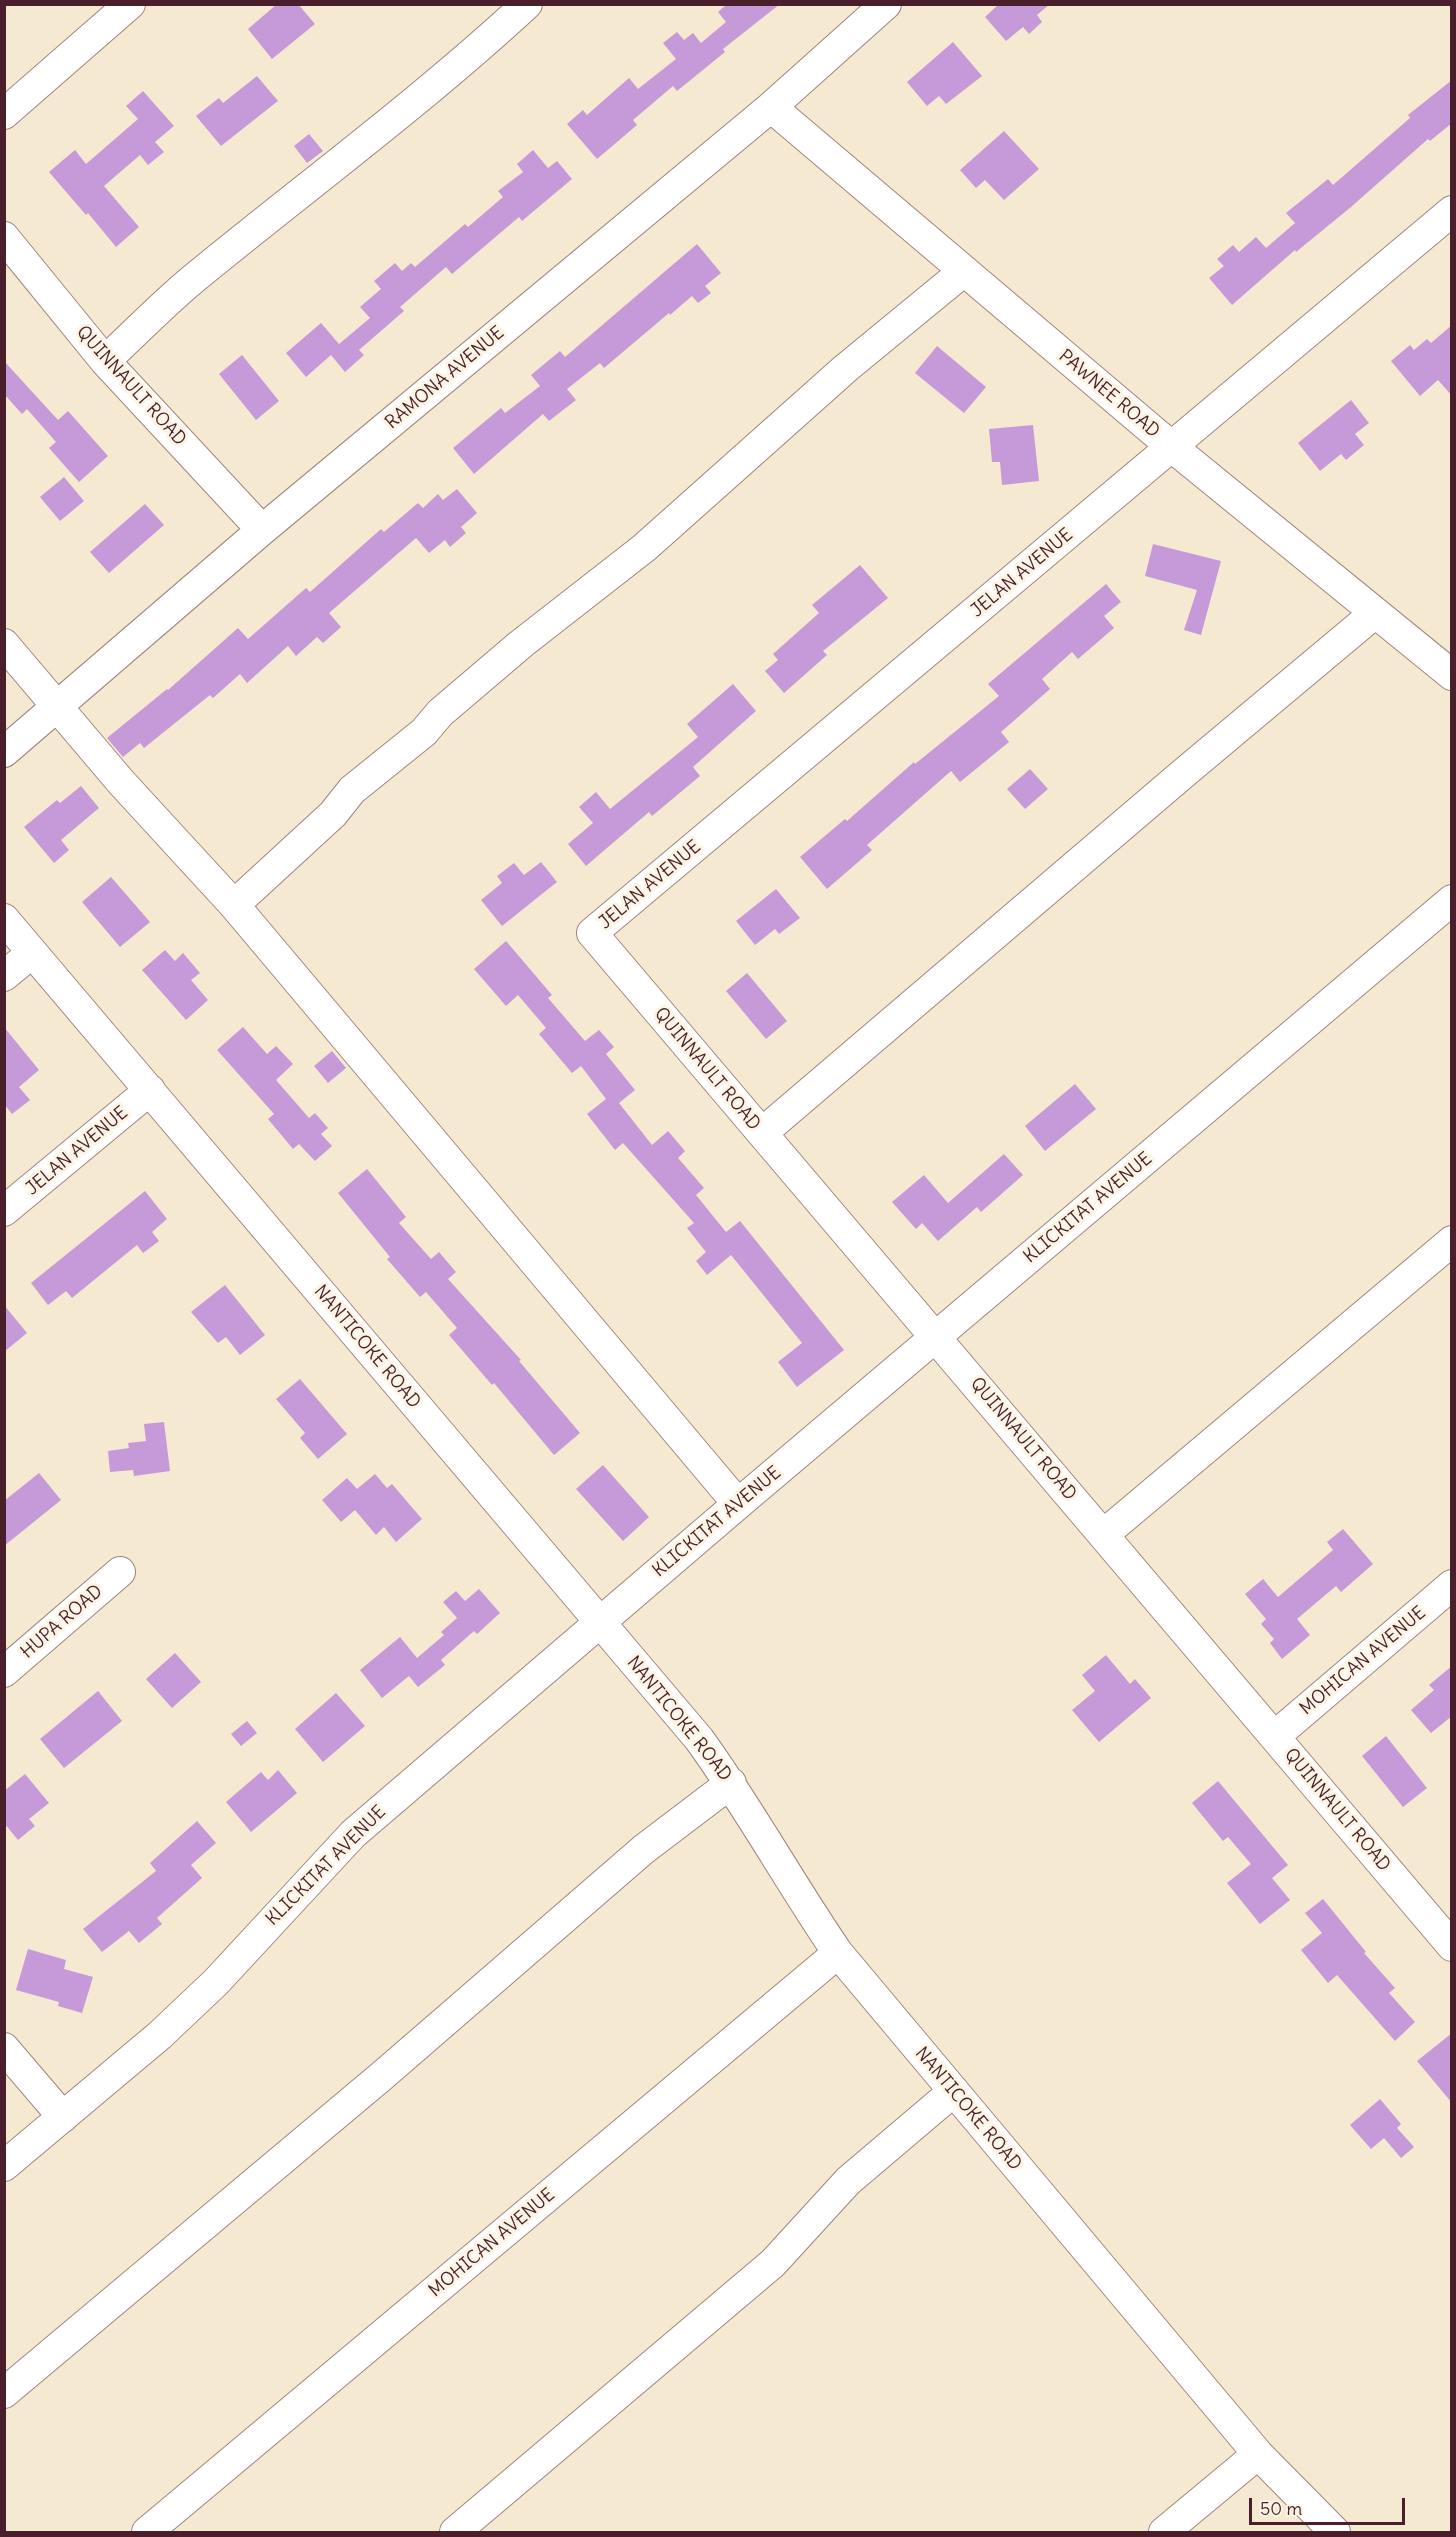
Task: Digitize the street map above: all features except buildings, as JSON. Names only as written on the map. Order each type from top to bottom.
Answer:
[{"type":"street","points":[[4,114],[130,4]]},
{"type":"street","points":[[105,361],[190,281],[416,102],[463,63],[527,4]]},
{"type":"street","name":"RAMONA AVENUE","points":[[4,752],[262,530],[771,107],[886,4]]},
{"type":"street","name":"PAWNEE ROAD","points":[[771,107],[1172,447],[1452,675]]},
{"type":"street","name":"JELAN AVENUE","points":[[592,933],[1452,211]]},
{"type":"street","name":"QUINNAULT ROAD","points":[[4,237],[105,361],[262,530]]},
{"type":"street","points":[[234,905],[333,814],[352,790],[424,732],[440,713],[521,644],[644,548],[846,368],[964,271]]},
{"type":"street","points":[[762,1133],[1375,613]]},
{"type":"street","points":[[4,644],[59,705],[121,782],[234,905],[738,1504]]},
{"type":"street","name":"KLICKITAT AVENUE","points":[[4,2166],[160,2035],[216,1982],[353,1833],[1452,900]]},
{"type":"street","name":"NANTICOKE ROAD","points":[[4,919],[699,1739],[731,1783],[796,1892],[838,1953],[1258,2454],[1335,2532]]},
{"type":"street","name":"QUINNAULT ROAD","points":[[592,933],[1452,1946]]},
{"type":"street","points":[[4,976],[32,953]]},
{"type":"street","name":"JELAN AVENUE","points":[[4,1211],[150,1090]]},
{"type":"street","points":[[1103,1534],[1452,1241]]},
{"type":"street","name":"HUPA ROAD","points":[[4,1672],[120,1572]]},
{"type":"street","name":"MOHICAN AVENUE","points":[[1275,1736],[1452,1586]]},
{"type":"street","points":[[4,2393],[374,2082],[644,1849],[731,1783]]},
{"type":"street","name":"MOHICAN AVENUE","points":[[147,2532],[838,1953]]},
{"type":"street","points":[[4,2048],[63,2117]]},
{"type":"street","points":[[455,2532],[772,2263],[848,2181],[954,2091]]},
{"type":"street","points":[[1164,2532],[1258,2454]]}]
